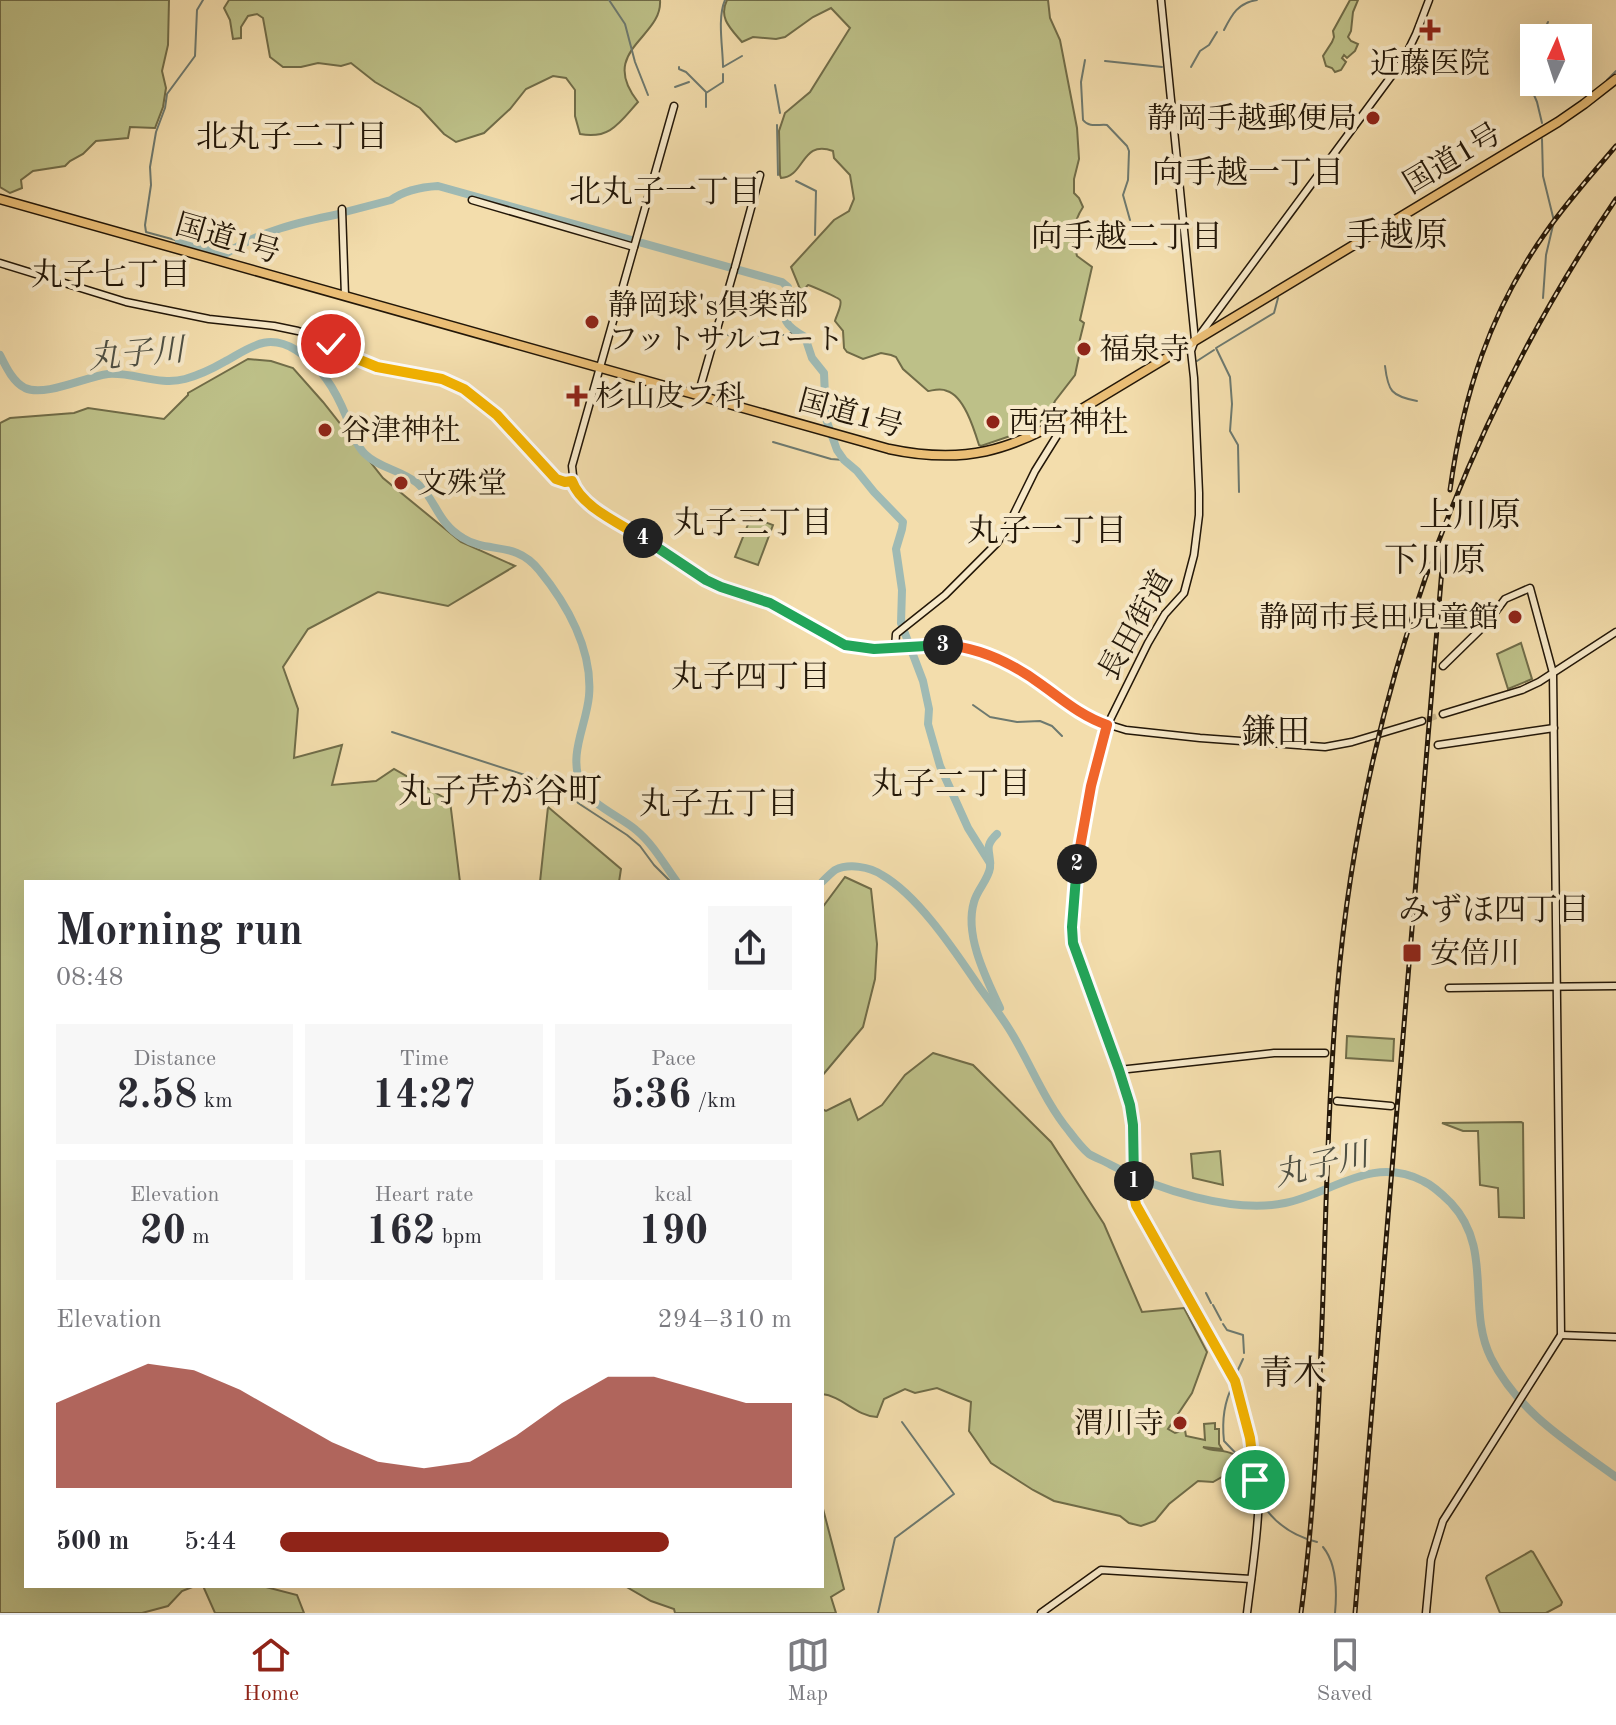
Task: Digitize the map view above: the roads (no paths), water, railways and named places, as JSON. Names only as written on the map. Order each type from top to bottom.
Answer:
[{"type":"highway","name":"国道1号","points":[[0,199],[831,433],[912,454],[952,456],[995,449],[1044,431],[1558,122],[1614,80]]},
{"type":"highway","points":[[1219,310],[1223,318],[1232,317]]},
{"type":"street","name":"長田街道","points":[[1161,0],[1195,340],[1191,351],[1199,515],[1194,555],[1184,593],[1165,614],[1148,643],[1107,725],[1077,855],[1072,937],[1132,1113],[1136,1205],[1238,1389],[1250,1438],[1258,1503],[1247,1613]]},
{"type":"street","points":[[1195,340],[1404,59],[1429,0]]},
{"type":"street","points":[[674,106],[572,466],[572,481],[587,502],[711,582],[770,603],[845,645],[866,649],[959,646],[977,650],[1001,659],[1075,710],[1107,725],[1146,733],[1325,747],[1422,721]]},
{"type":"street","points":[[698,395],[760,175]]},
{"type":"street","points":[[472,200],[635,243]]},
{"type":"street","points":[[342,209],[345,296]]},
{"type":"street","points":[[0,263],[126,302],[209,319],[298,331],[322,339],[377,367],[442,379],[464,389],[497,415],[556,479],[572,481]]},
{"type":"street","points":[[895,648],[894,637],[945,595],[997,543],[1035,471],[1063,426],[1075,413]]},
{"type":"street","points":[[1044,431],[1053,432],[1052,444]]},
{"type":"street","points":[[1426,1613],[1431,1560],[1439,1528],[1561,1335],[1553,673],[1530,588],[1505,599],[1487,623],[1443,666]]},
{"type":"street","points":[[1443,714],[1515,693],[1539,682],[1616,632]]},
{"type":"street","points":[[1438,745],[1554,728]]},
{"type":"street","points":[[1449,988],[1616,986]]},
{"type":"street","points":[[1119,1070],[1274,1053],[1325,1053]]},
{"type":"street","points":[[1337,1101],[1391,1106]]},
{"type":"street","points":[[1561,1335],[1616,1337]]},
{"type":"street","points":[[1041,1613],[1101,1570],[1251,1579]]},
{"type":"waterway","points":[[179,241],[146,232],[150,167],[167,94],[195,56],[197,10],[203,0]]},
{"type":"waterway","points":[[609,0],[625,24],[648,95]]},
{"type":"waterway","points":[[725,0],[721,24],[723,67],[742,56]]},
{"type":"waterway","points":[[1224,30],[1236,10],[1257,0]]},
{"type":"waterway","points":[[1191,67],[1217,32]]},
{"type":"waterway","points":[[1085,60],[1081,82],[1083,120],[1091,125],[1107,125],[1127,146],[1128,180],[1123,195],[1130,220]]},
{"type":"waterway","points":[[1105,61],[1162,67]]},
{"type":"waterway","points":[[679,67],[706,92]]},
{"type":"waterway","points":[[1607,80],[1616,71]]},
{"type":"waterway","points":[[706,107],[706,93],[723,82],[723,74]]},
{"type":"waterway","points":[[675,87],[689,82]]},
{"type":"waterway","points":[[775,85],[780,113]]},
{"type":"waterway","points":[[1534,96],[1542,123]]},
{"type":"waterway","points":[[777,125],[778,175]]},
{"type":"waterway","points":[[1542,139],[1543,176],[1554,221],[1546,255],[1543,298]]},
{"type":"waterway","points":[[796,181],[816,191],[815,235]]},
{"type":"waterway","points":[[345,212],[391,200],[413,190],[438,186],[782,282],[788,287],[786,320],[805,337],[812,358],[824,373],[826,419],[837,450],[903,522],[896,549],[902,590],[901,623],[923,681],[929,709],[928,724],[940,766],[968,828],[990,863]]},
{"type":"waterway","points":[[179,241],[227,253],[267,233],[339,214]]},
{"type":"waterway","points":[[1239,492],[1238,445],[1230,431],[1230,377],[1216,348],[1274,313],[1278,298]]},
{"type":"waterway","points":[[719,333],[747,338],[767,333],[785,335],[795,331]]},
{"type":"waterway","name":"丸子川","points":[[0,355],[17,382],[33,390],[54,388],[108,374],[176,381],[267,342],[286,345],[305,356],[332,387],[365,454],[417,483],[454,532],[472,543],[521,555],[549,583],[576,628],[587,662],[589,696],[576,762],[581,785],[598,804],[642,836],[676,880]]},
{"type":"waterway","points":[[1197,361],[1214,350]]},
{"type":"waterway","points":[[1385,366],[1392,391],[1417,401]]},
{"type":"waterway","points":[[773,442],[844,460]]},
{"type":"waterway","points":[[973,705],[990,717],[1017,722],[1040,721],[1052,726],[1062,736]]},
{"type":"waterway","points":[[392,732],[568,789],[578,803],[640,846],[669,880]]},
{"type":"waterway","points":[[997,834],[989,847],[987,877],[974,902],[972,928],[978,956],[1000,1008]]},
{"type":"waterway","name":"丸子川","points":[[824,880],[835,870],[859,867],[882,875],[910,897],[948,942],[1004,1021],[1060,1120],[1094,1157],[1150,1183],[1195,1197],[1242,1205],[1285,1203],[1352,1178],[1386,1172],[1404,1174],[1435,1188],[1464,1221],[1472,1240],[1484,1339],[1502,1377],[1530,1411],[1616,1477]]},
{"type":"waterway","points":[[1206,1293],[1211,1303]]},
{"type":"waterway","points":[[1213,1305],[1221,1320]]},
{"type":"waterway","points":[[1223,1324],[1227,1330],[1243,1335],[1244,1353]]},
{"type":"waterway","points":[[1237,1372],[1243,1359]]},
{"type":"waterway","points":[[1233,1385],[1224,1413],[1224,1441],[1246,1464],[1251,1479]]},
{"type":"waterway","points":[[878,1613],[895,1538],[954,1494],[902,1422]]},
{"type":"waterway","points":[[1261,1502],[1285,1528],[1317,1542]]},
{"type":"waterway","points":[[1323,1547],[1333,1570],[1335,1613]]},
{"type":"tunnel","points":[[1422,721],[1443,714]]},
{"type":"railway","points":[[1450,490],[1471,387],[1494,323],[1526,262],[1554,221],[1616,146]]},
{"type":"railway","points":[[1301,1613],[1316,1459],[1337,993],[1349,887],[1368,782],[1394,679],[1426,578],[1464,479],[1508,382],[1559,289],[1616,199]]},
{"type":"railway","points":[[1355,1613],[1444,545]]},
{"type":"place","name":"近藤医院","points":[[1430,30]]},
{"type":"place","name":"静岡手越郵便局","points":[[1373,118]]},
{"type":"place","name":"静岡球's倶楽部 フットサルコート","points":[[592,322]]},
{"type":"place","name":"福泉寺","points":[[1084,349]]},
{"type":"place","name":"杉山皮フ科","points":[[577,396]]},
{"type":"place","name":"西宮神社","points":[[993,422]]},
{"type":"place","name":"谷津神社","points":[[325,430]]},
{"type":"place","name":"文殊堂","points":[[401,483]]},
{"type":"place","name":"静岡市長田児童館","points":[[1515,617]]},
{"type":"place","name":"安倍川","points":[[1412,953]]},
{"type":"place","name":"渭川寺","points":[[1180,1423]]},
{"type":"district","name":"北丸子二丁目","points":[[292,136]]},
{"type":"district","name":"向手越一丁目","points":[[1248,172]]},
{"type":"district","name":"北丸子一丁目","points":[[665,191]]},
{"type":"district","name":"手越原","points":[[1397,234]]},
{"type":"district","name":"向手越二丁目","points":[[1127,236]]},
{"type":"district","name":"丸子七丁目","points":[[111,274]]},
{"type":"district","name":"上川原","points":[[1470,514]]},
{"type":"district","name":"丸子三丁目","points":[[753,522]]},
{"type":"district","name":"丸子一丁目","points":[[1047,530]]},
{"type":"district","name":"下川原","points":[[1435,559]]},
{"type":"district","name":"丸子四丁目","points":[[751,676]]},
{"type":"district","name":"鎌田","points":[[1276,731]]},
{"type":"district","name":"丸子二丁目","points":[[951,783]]},
{"type":"district","name":"丸子芹が谷町","points":[[500,790]]},
{"type":"district","name":"丸子五丁目","points":[[719,803]]},
{"type":"district","name":"みずほ四丁目","points":[[1494,909]]},
{"type":"district","name":"青木","points":[[1293,1372]]}]
